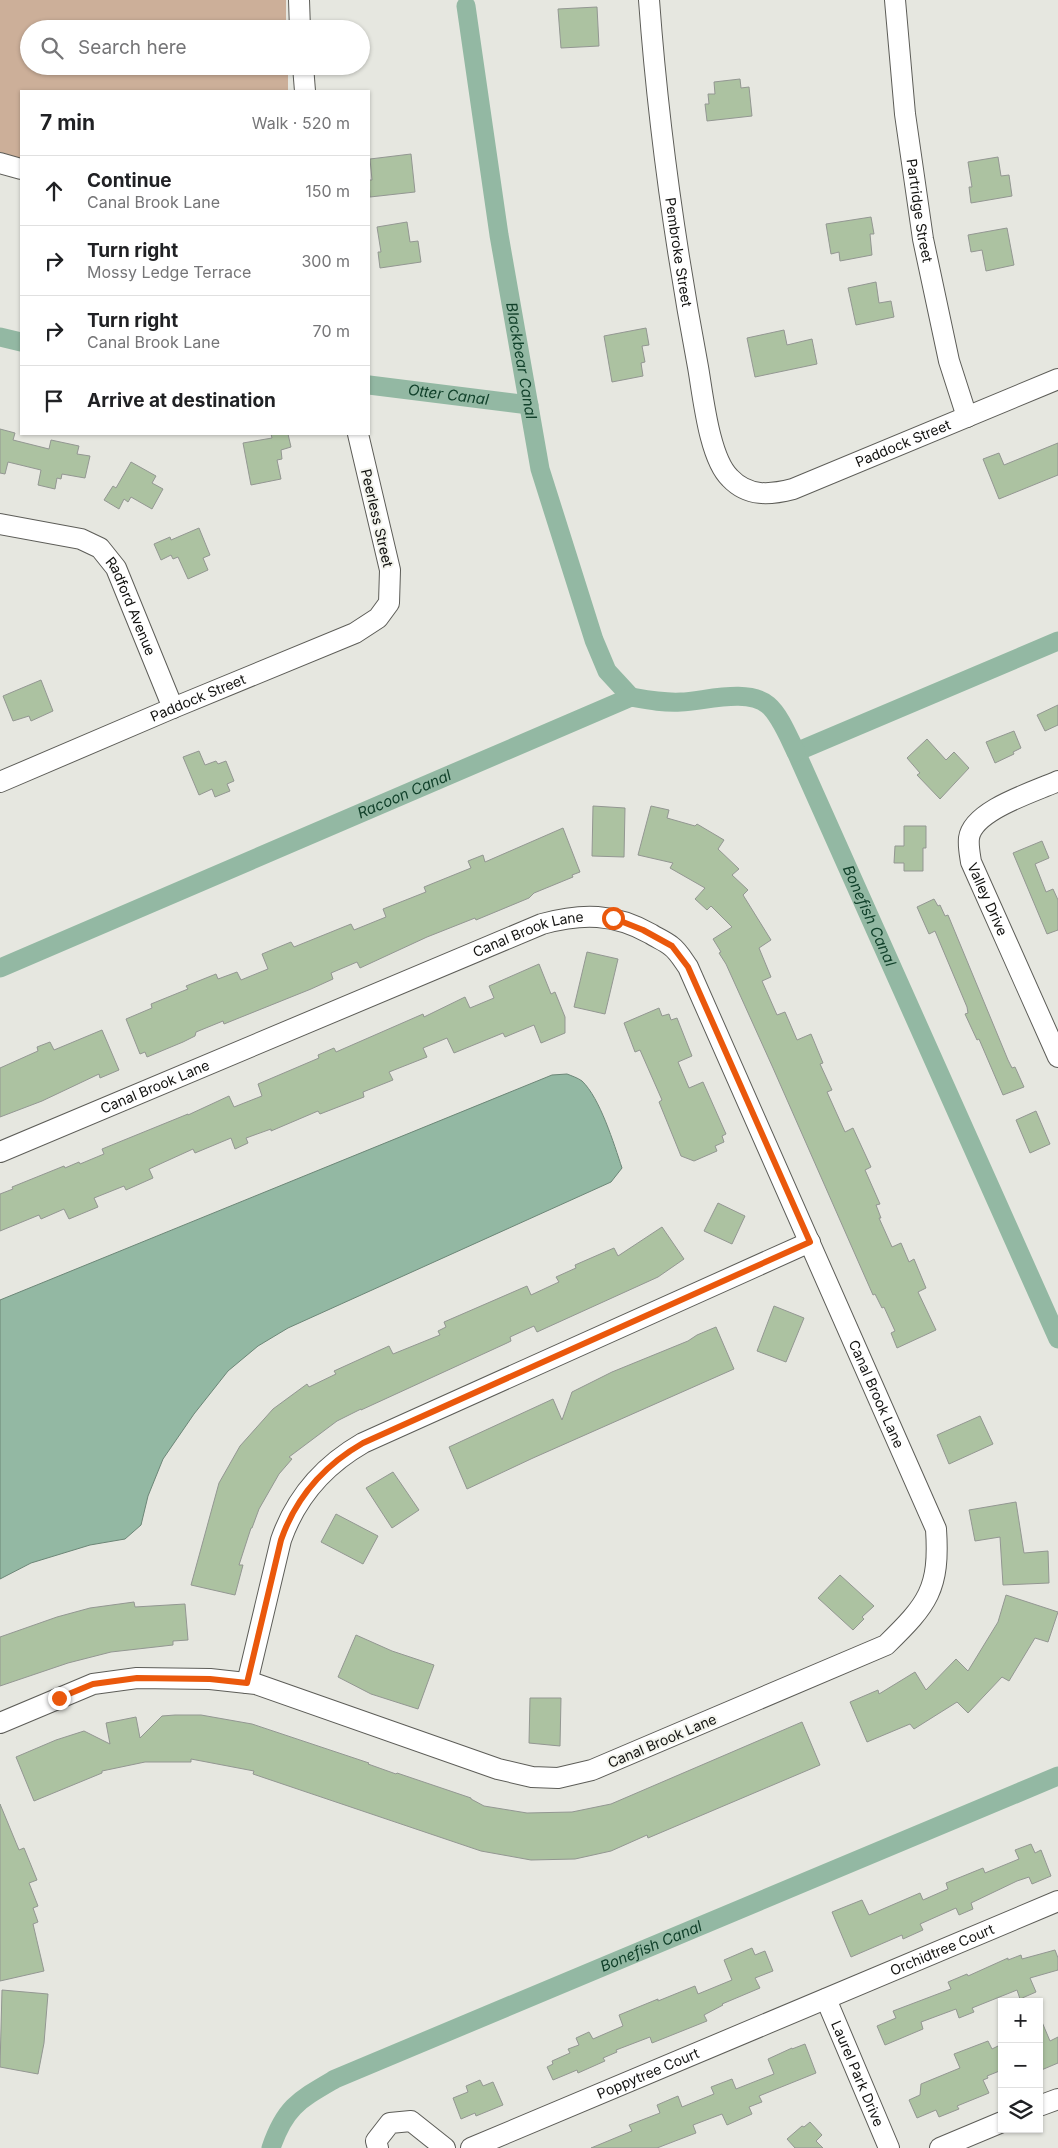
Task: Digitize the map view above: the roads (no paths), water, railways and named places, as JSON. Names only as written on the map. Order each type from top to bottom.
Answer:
[{"type":"street","points":[[299,0],[300,20]]},
{"type":"street","name":"Pembroke Street","points":[[649,0],[655,83],[674,224],[709,430],[716,454],[729,478],[745,490]]},
{"type":"street","name":"Partridge Street","points":[[895,0],[905,114],[924,240],[949,361],[967,417]]},
{"type":"street","points":[[304,75],[305,90]]},
{"type":"street","points":[[0,163],[20,169]]},
{"type":"street","name":"Paddock Street","points":[[745,490],[770,495],[793,490],[1058,379]]},
{"type":"street","name":"Peerless Street","points":[[358,435],[390,570],[389,602]]},
{"type":"street","name":"Radford Avenue","points":[[0,524],[81,539],[100,548],[116,568],[173,708]]},
{"type":"street","name":"Paddock Street","points":[[0,782],[173,708],[355,634],[378,618],[389,602]]},
{"type":"street","name":"Valley Drive","points":[[1058,781],[996,809],[980,819],[969,837],[971,862],[1058,1057]]},
{"type":"street","name":"Canal Brook Lane","points":[[0,1152],[542,924],[568,917],[598,916],[613,918],[643,930],[672,946],[688,967],[936,1528],[938,1555],[935,1578],[924,1603],[886,1645],[592,1770],[558,1778],[532,1777],[498,1769],[256,1684],[210,1679],[137,1678],[93,1684],[0,1723]]},
{"type":"street","points":[[247,1683],[281,1540],[288,1519],[313,1481],[334,1462],[363,1443],[810,1242]]},
{"type":"street","name":"Orchidtree Court","points":[[826,1999],[1058,1901]]},
{"type":"street","name":"Poppytree Court","points":[[471,2148],[826,1999]]},
{"type":"street","name":"Laurel Park Drive","points":[[826,1999],[889,2148]]},
{"type":"street","points":[[1043,2105],[1058,2099]]},
{"type":"street","points":[[378,2148],[376,2142],[390,2123],[411,2121],[445,2148]]},
{"type":"street","points":[[940,2148],[998,2124]]},
{"type":"waterway","name":"Blackbear Canal","points":[[466,6],[499,235],[540,469],[594,640],[607,671],[631,697]]},
{"type":"waterway","name":"Otter Canal","points":[[0,337],[20,342]]},
{"type":"waterway","name":"Otter Canal","points":[[370,385],[529,405]]},
{"type":"waterway","name":"Bonefish Canal","points":[[1058,641],[796,752],[1058,1339]]},
{"type":"waterway","name":"Racoon Canal","points":[[0,968],[631,697],[668,702],[738,696],[760,700],[772,709],[784,727],[796,752]]},
{"type":"waterway","name":"Bonefish Canal","points":[[271,2148],[282,2123],[295,2106],[335,2079],[1058,1776]]}]
